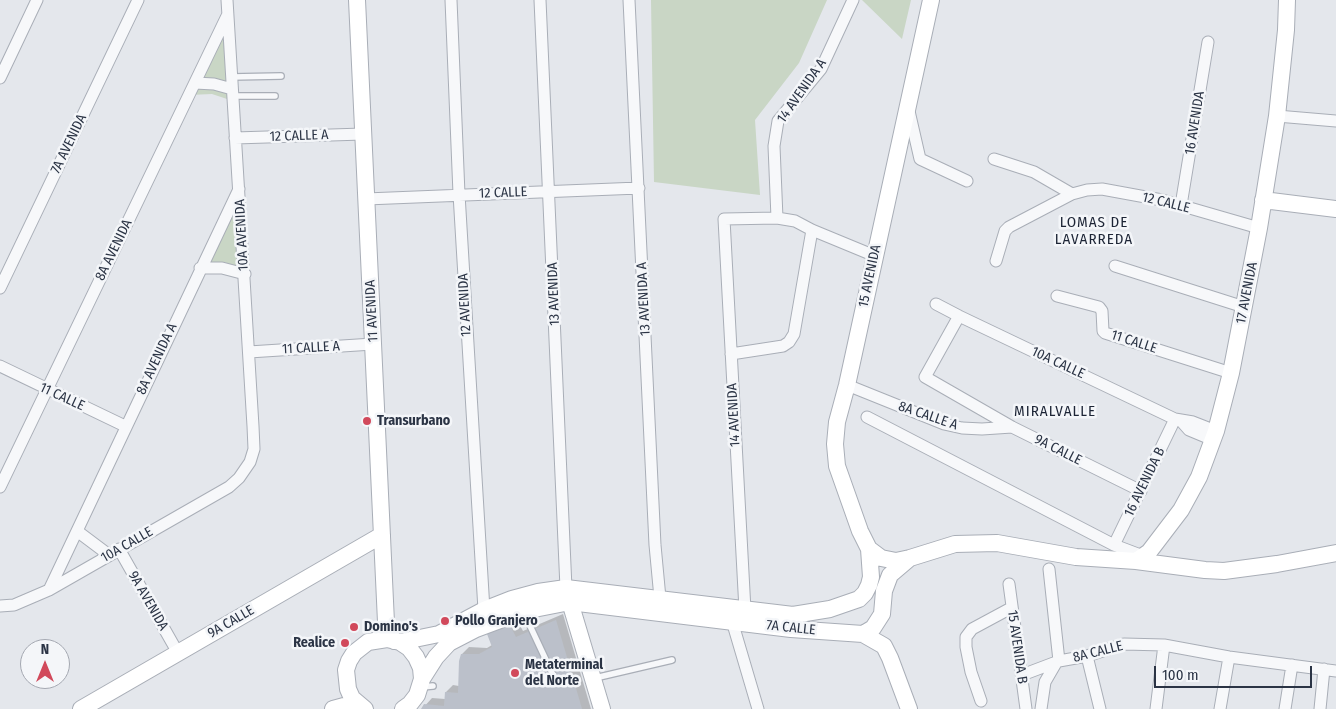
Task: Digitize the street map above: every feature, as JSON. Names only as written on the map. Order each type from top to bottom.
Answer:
[{"type":"main road","name":"11 AVENIDA","points":[[357,0],[386,622],[391,641]]},
{"type":"main road","name":"15 AVENIDA","points":[[869,549],[857,523],[837,466],[835,444],[837,422],[847,385],[931,0]]},
{"type":"main road","name":"17 AVENIDA","points":[[1140,559],[1160,539],[1181,510],[1199,477],[1214,435],[1231,373],[1259,228],[1276,116],[1286,30],[1287,0]]},
{"type":"main road","points":[[1263,200],[1336,209]]},
{"type":"main road","name":"9A CALLE","points":[[81,709],[382,535]]},
{"type":"main road","points":[[1160,539],[1165,553],[1174,566]]},
{"type":"main road","points":[[869,549],[881,558],[896,561],[955,544],[997,544],[1076,557],[1140,559],[1174,566],[1224,571],[1277,564],[1336,552]]},
{"type":"main road","name":"7A CALLE","points":[[348,689],[346,670],[354,653],[368,642],[391,641],[439,634],[484,610],[526,595],[660,598],[793,615],[830,609],[859,599],[865,593],[870,585],[871,577],[869,549]]},
{"type":"main road","points":[[890,658],[882,614],[884,591],[890,575],[910,558]]},
{"type":"main road","name":"7A CALLE","points":[[402,709],[410,704],[425,684],[449,644],[476,629],[568,595],[814,632],[868,631]]},
{"type":"main road","name":"13 AVENIDA","points":[[568,595],[602,709]]},
{"type":"main road","points":[[851,602],[862,605],[869,610],[873,617],[868,631]]},
{"type":"main road","points":[[868,631],[882,614]]},
{"type":"main road","points":[[868,631],[884,646],[909,709]]},
{"type":"main road","points":[[391,641],[409,648],[421,668],[425,684]]},
{"type":"main road","points":[[333,709],[348,689],[362,708]]},
{"type":"main road","points":[[333,709],[344,706],[362,708]]},
{"type":"street","points":[[0,78],[37,0]]},
{"type":"street","name":"7A AVENIDA","points":[[0,288],[138,0]]},
{"type":"street","name":"10A AVENIDA","points":[[227,0],[235,138],[240,187],[254,449],[247,468]]},
{"type":"street","name":"12 AVENIDA","points":[[450,0],[459,194],[484,610]]},
{"type":"street","name":"13 AVENIDA","points":[[540,0],[568,595]]},
{"type":"street","name":"13 AVENIDA A","points":[[629,0],[655,545],[660,598]]},
{"type":"street","name":"14 AVENIDA A","points":[[777,218],[774,146],[778,121],[821,69],[853,0]]},
{"type":"street","name":"8A AVENIDA","points":[[0,487],[228,13]]},
{"type":"street","name":"16 AVENIDA","points":[[1181,206],[1208,42]]},
{"type":"street","points":[[195,83],[232,87]]},
{"type":"street","points":[[908,104],[920,159],[967,181]]},
{"type":"street","points":[[1276,116],[1336,120]]},
{"type":"street","name":"12 CALLE A","points":[[235,138],[363,134]]},
{"type":"street","points":[[994,159],[1034,172],[1072,194]]},
{"type":"street","name":"8A AVENIDA A","points":[[49,590],[240,187]]},
{"type":"street","name":"12 CALLE","points":[[366,199],[639,188]]},
{"type":"street","name":"12 CALLE","points":[[1072,194],[1102,189],[1162,200],[1259,228]]},
{"type":"street","points":[[996,260],[1008,226],[1072,194]]},
{"type":"street","points":[[777,218],[796,221],[812,230],[874,256]]},
{"type":"street","name":"14 AVENIDA","points":[[745,610],[724,219],[777,218]]},
{"type":"street","points":[[731,354],[783,346],[794,334],[812,230]]},
{"type":"street","points":[[1115,266],[1244,307]]},
{"type":"street","points":[[200,268],[222,268],[244,274]]},
{"type":"street","name":"11 CALLE","points":[[1056,296],[1099,306],[1102,310],[1104,333],[1231,373]]},
{"type":"street","name":"10A CALLE","points":[[936,304],[1178,420],[1188,430],[1214,435]]},
{"type":"street","name":"9A CALLE","points":[[959,316],[925,377],[1012,427],[1140,491]]},
{"type":"street","name":"11 CALLE A","points":[[249,352],[373,344]]},
{"type":"street","name":"11 CALLE","points":[[0,366],[126,426]]},
{"type":"street","name":"8A CALLE A","points":[[847,385],[944,424],[962,428],[982,429],[1012,427]]},
{"type":"street","points":[[867,417],[1140,559]]},
{"type":"street","name":"16 AVENIDA B","points":[[1118,547],[1140,491],[1178,420]]},
{"type":"street","name":"10A CALLE","points":[[0,606],[14,605],[49,590],[229,486],[247,468]]},
{"type":"street","points":[[77,531],[114,552]]},
{"type":"street","name":"9A AVENIDA","points":[[114,552],[178,653]]},
{"type":"street","points":[[1041,709],[1045,682],[1058,662],[1049,569]]},
{"type":"street","name":"15 AVENIDA B","points":[[1009,584],[1026,709]]},
{"type":"street","points":[[981,701],[971,672],[966,637],[972,629],[1011,608]]},
{"type":"street","points":[[732,621],[758,709]]},
{"type":"street","name":"8A CALLE","points":[[1022,675],[1058,662],[1087,656],[1124,644],[1164,645],[1229,657],[1336,669]]},
{"type":"street","points":[[1156,709],[1164,645]]},
{"type":"street","points":[[1087,656],[1100,709]]},
{"type":"street","points":[[1220,709],[1229,657]]},
{"type":"street","points":[[1285,709],[1292,665]]},
{"type":"street","points":[[1320,709],[1324,669]]},
{"type":"lane","points":[[232,87],[281,76]]},
{"type":"lane","points":[[232,87],[275,96]]},
{"type":"lane","points":[[524,610],[553,675]]},
{"type":"lane","points":[[593,678],[672,660]]},
{"type":"green space","points":[[651,0],[827,0],[799,63],[755,120],[760,195],[654,182]]},
{"type":"green space","points":[[862,0],[911,0],[902,39]]},
{"type":"green space","points":[[228,13],[233,101],[212,94],[189,95]]},
{"type":"green space","points":[[234,210],[238,266],[223,262],[208,262]]},
{"type":"building","name":"Metaterminal del Norte","points":[[556,620],[582,709],[421,709],[424,704],[444,706],[445,692],[458,693],[461,654],[479,654],[492,647],[487,634],[509,624],[516,637]]},
{"type":"place","name":"Transurbano","points":[[367,421]]},
{"type":"place","name":"Pollo Granjero","points":[[445,621]]},
{"type":"place","name":"Domino's","points":[[354,627]]},
{"type":"place","name":"Realice","points":[[345,643]]},
{"type":"place","name":"Metaterminal del Norte","points":[[515,673]]},
{"type":"district","name":"LOMAS DE LAVARREDA","points":[[1094,232]]},
{"type":"district","name":"MIRALVALLE","points":[[1055,412]]}]
